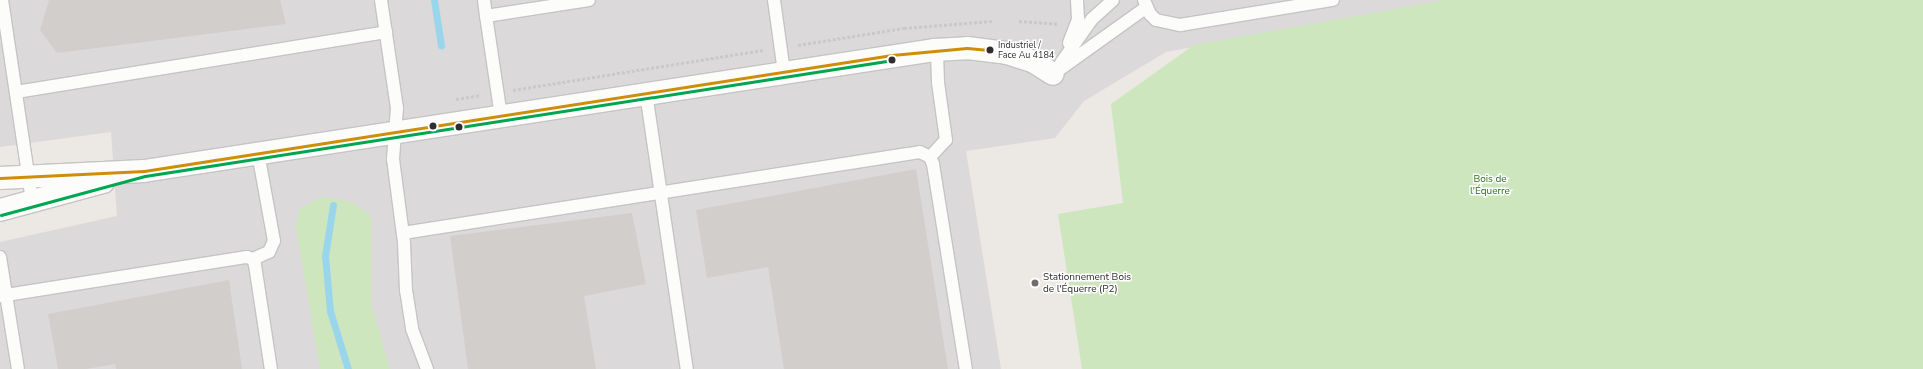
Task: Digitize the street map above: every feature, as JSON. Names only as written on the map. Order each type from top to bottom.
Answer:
[{"type":"street","points":[[0,178],[144,171],[646,93],[938,50],[974,49],[1007,53],[1034,62],[1053,74]]},
{"type":"street","points":[[0,210],[144,171]]},
{"type":"lane","points":[[2,0],[32,201]]},
{"type":"lane","points":[[381,0],[397,108],[393,159],[403,233],[408,309],[417,345],[427,369]]},
{"type":"lane","points":[[484,0],[501,116]]},
{"type":"lane","points":[[486,16],[589,0]]},
{"type":"lane","points":[[774,0],[784,72]]},
{"type":"lane","points":[[1053,74],[1075,30],[1079,10],[1077,0]]},
{"type":"lane","points":[[1053,74],[1092,19],[1113,0]]},
{"type":"lane","points":[[1053,74],[1146,4],[1156,20],[1180,25],[1332,0]]},
{"type":"lane","points":[[16,92],[386,32]]},
{"type":"lane","points":[[930,157],[946,140],[938,82],[938,50]]},
{"type":"lane","points":[[646,93],[687,369]]},
{"type":"lane","points":[[253,260],[269,252],[274,240],[258,153]]},
{"type":"lane","points":[[403,233],[914,153],[930,157]]},
{"type":"lane","points":[[930,157],[935,175],[966,369]]},
{"type":"lane","points":[[0,257],[3,296],[18,369]]},
{"type":"lane","points":[[3,296],[247,257],[253,260]]},
{"type":"lane","points":[[253,260],[271,369]]},
{"type":"path","points":[[1019,21],[1047,22]]},
{"type":"shaded area","points":[[0,0],[1445,0],[1166,52],[1084,101],[1055,138],[966,151],[1001,369],[0,369],[0,242],[117,216],[111,132],[0,147]]},
{"type":"green space","name":"Bois de l'Équerre","points":[[1445,0],[1923,0],[1923,369],[1082,369],[1058,214],[1123,203],[1111,104],[1194,45]]},
{"type":"green space","points":[[322,197],[352,202],[371,216],[371,303],[390,369],[320,369],[296,227],[299,209]]},
{"type":"building","points":[[49,0],[280,0],[286,24],[57,53],[40,30]]},
{"type":"building","points":[[916,169],[948,369],[784,369],[768,267],[707,278],[696,210]]},
{"type":"building","points":[[632,213],[646,284],[584,296],[596,369],[468,369],[450,236]]},
{"type":"building","points":[[229,280],[242,369],[116,369],[115,364],[86,369],[58,369],[48,314]]},
{"type":"waterway","points":[[434,0],[441,45]]},
{"type":"waterway","points":[[333,205],[325,256],[330,311],[348,369]]},
{"type":"transit line","points":[[0,178],[144,171],[892,55],[967,48],[992,50]]},
{"type":"transit line","points":[[1,215],[145,176],[893,60]]},
{"type":"place","name":"Industriel / Face Au 4184","points":[[990,50]]},
{"type":"place","name":"Stationnement Bois de l'Équerre (P2)","points":[[1035,283]]}]
